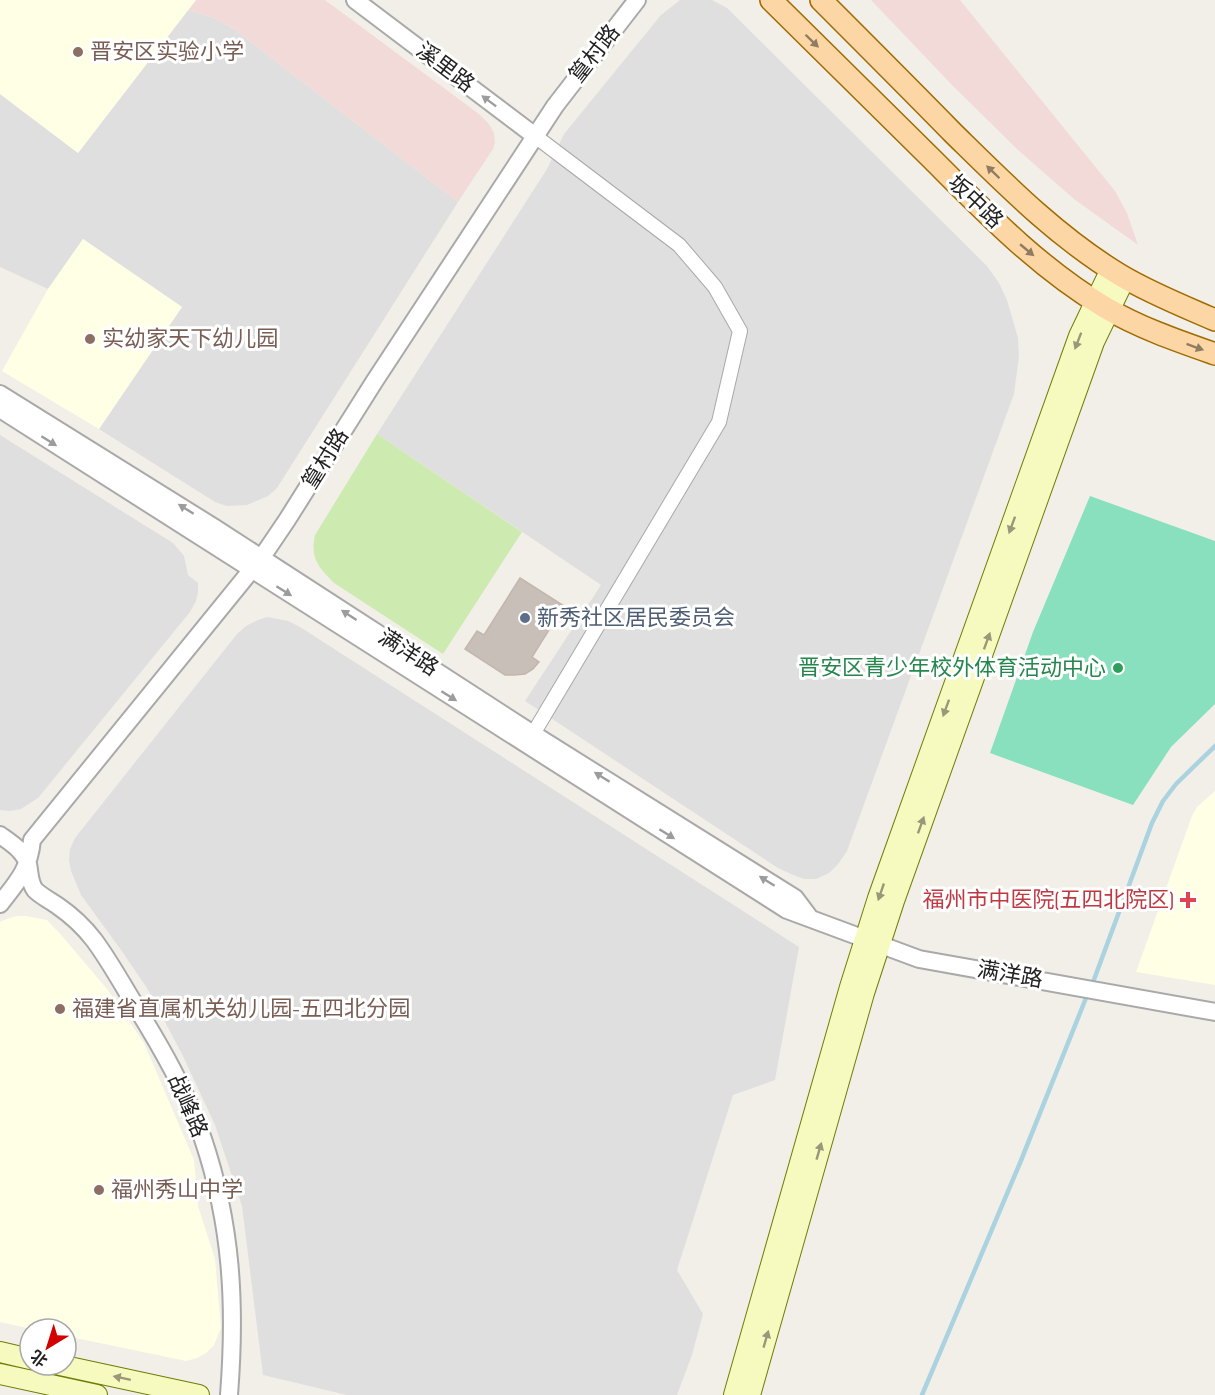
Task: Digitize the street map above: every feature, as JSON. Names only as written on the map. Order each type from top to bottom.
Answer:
[{"type":"main road","name":"坂中路","points":[[771,0],[976,203],[1014,239],[1060,277],[1102,305],[1153,331],[1215,354]]},
{"type":"main road","name":"坂中路","points":[[821,0],[1016,194],[1078,246],[1118,273],[1154,293],[1215,320]]},
{"type":"main road","points":[[750,1395],[864,993],[882,886],[1075,347],[1102,305],[1118,273]]},
{"type":"main road","points":[[734,1395],[846,998],[872,941]]},
{"type":"main road","points":[[0,1352],[18,1356]]},
{"type":"main road","points":[[78,1369],[200,1395]]},
{"type":"main road","points":[[0,1374],[97,1395]]},
{"type":"street","name":"溪里路","points":[[355,0],[536,136]]},
{"type":"street","name":"篁村路","points":[[0,904],[28,864],[32,840],[256,564],[287,520],[374,382],[555,106],[637,0]]},
{"type":"street","points":[[533,734],[719,422],[740,331],[715,287],[679,245],[536,136]]},
{"type":"street","name":"满洋路","points":[[0,394],[256,564],[787,910],[919,959],[1215,1012]]},
{"type":"street","name":"满洋路","points":[[0,409],[533,734],[795,898],[811,918]]},
{"type":"street","points":[[0,835],[17,848],[28,864]]},
{"type":"street","name":"战峰路","points":[[28,864],[31,882],[36,890],[81,925],[104,955],[160,1049],[199,1130],[218,1192],[228,1246],[233,1318],[229,1395]]},
{"type":"shaded area","name":"晋安区实验小学","points":[[0,0],[196,0],[78,153],[0,94]]},
{"type":"shaded area","points":[[196,0],[325,0],[479,114],[494,133],[493,149],[458,202],[234,29],[214,18],[188,10]]},
{"type":"shaded area","points":[[680,0],[712,0],[727,8],[987,266],[1007,300],[1018,338],[1019,356],[1014,394],[847,851],[829,873],[816,879],[804,879],[778,868],[525,701],[601,585],[377,434],[547,169],[564,134],[661,15]]},
{"type":"shaded area","points":[[871,0],[960,0],[1115,191],[1127,213],[1138,245],[1074,199],[1018,150]]},
{"type":"shaded area","points":[[188,10],[214,18],[234,29],[458,202],[277,488],[268,496],[247,505],[227,506],[215,502],[99,429],[182,307],[83,239],[48,289],[0,267],[0,94],[78,153]]},
{"type":"shaded area","name":"实幼家天下幼儿园","points":[[83,239],[182,307],[99,429],[2,371],[48,289]]},
{"type":"shaded area","points":[[0,435],[173,543],[184,556],[188,575],[198,583],[196,601],[190,612],[38,798],[21,809],[10,811],[0,810]]},
{"type":"shaded area","points":[[267,617],[288,621],[300,627],[799,947],[775,1080],[733,1095],[677,1270],[703,1314],[692,1355],[677,1395],[347,1395],[263,1375],[242,1206],[215,1125],[182,1054],[147,988],[81,895],[69,860],[70,849],[75,838],[237,634],[246,626]]},
{"type":"shaded area","name":"福州市中医院(五四北院区)","points":[[1215,791],[1215,985],[1136,972],[1192,816],[1197,807]]},
{"type":"shaded area","name":"福州秀山中学","points":[[26,916],[47,920],[107,989],[144,1043],[194,1160],[198,1206],[215,1259],[221,1328],[214,1345],[197,1358],[186,1361],[78,1338],[78,1317],[18,1317],[18,1326],[0,1322],[0,922],[9,918]]},
{"type":"green space","points":[[377,434],[522,532],[443,654],[334,583],[320,567],[315,556],[315,535]]},
{"type":"green space","name":"晋安区青少年校外体育活动中心","points":[[1090,496],[1215,541],[1215,704],[1171,747],[1133,805],[990,753],[1033,632]]},
{"type":"building","name":"新秀社区居民委员会","points":[[520,578],[564,606],[532,657],[539,662],[525,674],[505,675],[465,649],[477,631],[484,635]]},
{"type":"waterway","points":[[1092,985],[1152,823],[1163,801],[1176,784],[1215,746]]},
{"type":"waterway","points":[[922,1395],[1020,1163],[1088,993]]},
{"type":"place","name":"晋安区实验小学","points":[[78,52]]},
{"type":"place","name":"实幼家天下幼儿园","points":[[90,339]]},
{"type":"place","name":"新秀社区居民委员会","points":[[525,618]]},
{"type":"place","name":"晋安区青少年校外体育活动中心","points":[[1118,668]]},
{"type":"place","name":"福州市中医院(五四北院区)","points":[[1188,900]]},
{"type":"place","name":"福建省直属机关幼儿园-五四北分园","points":[[60,1009]]},
{"type":"place","name":"福州秀山中学","points":[[99,1190]]}]
